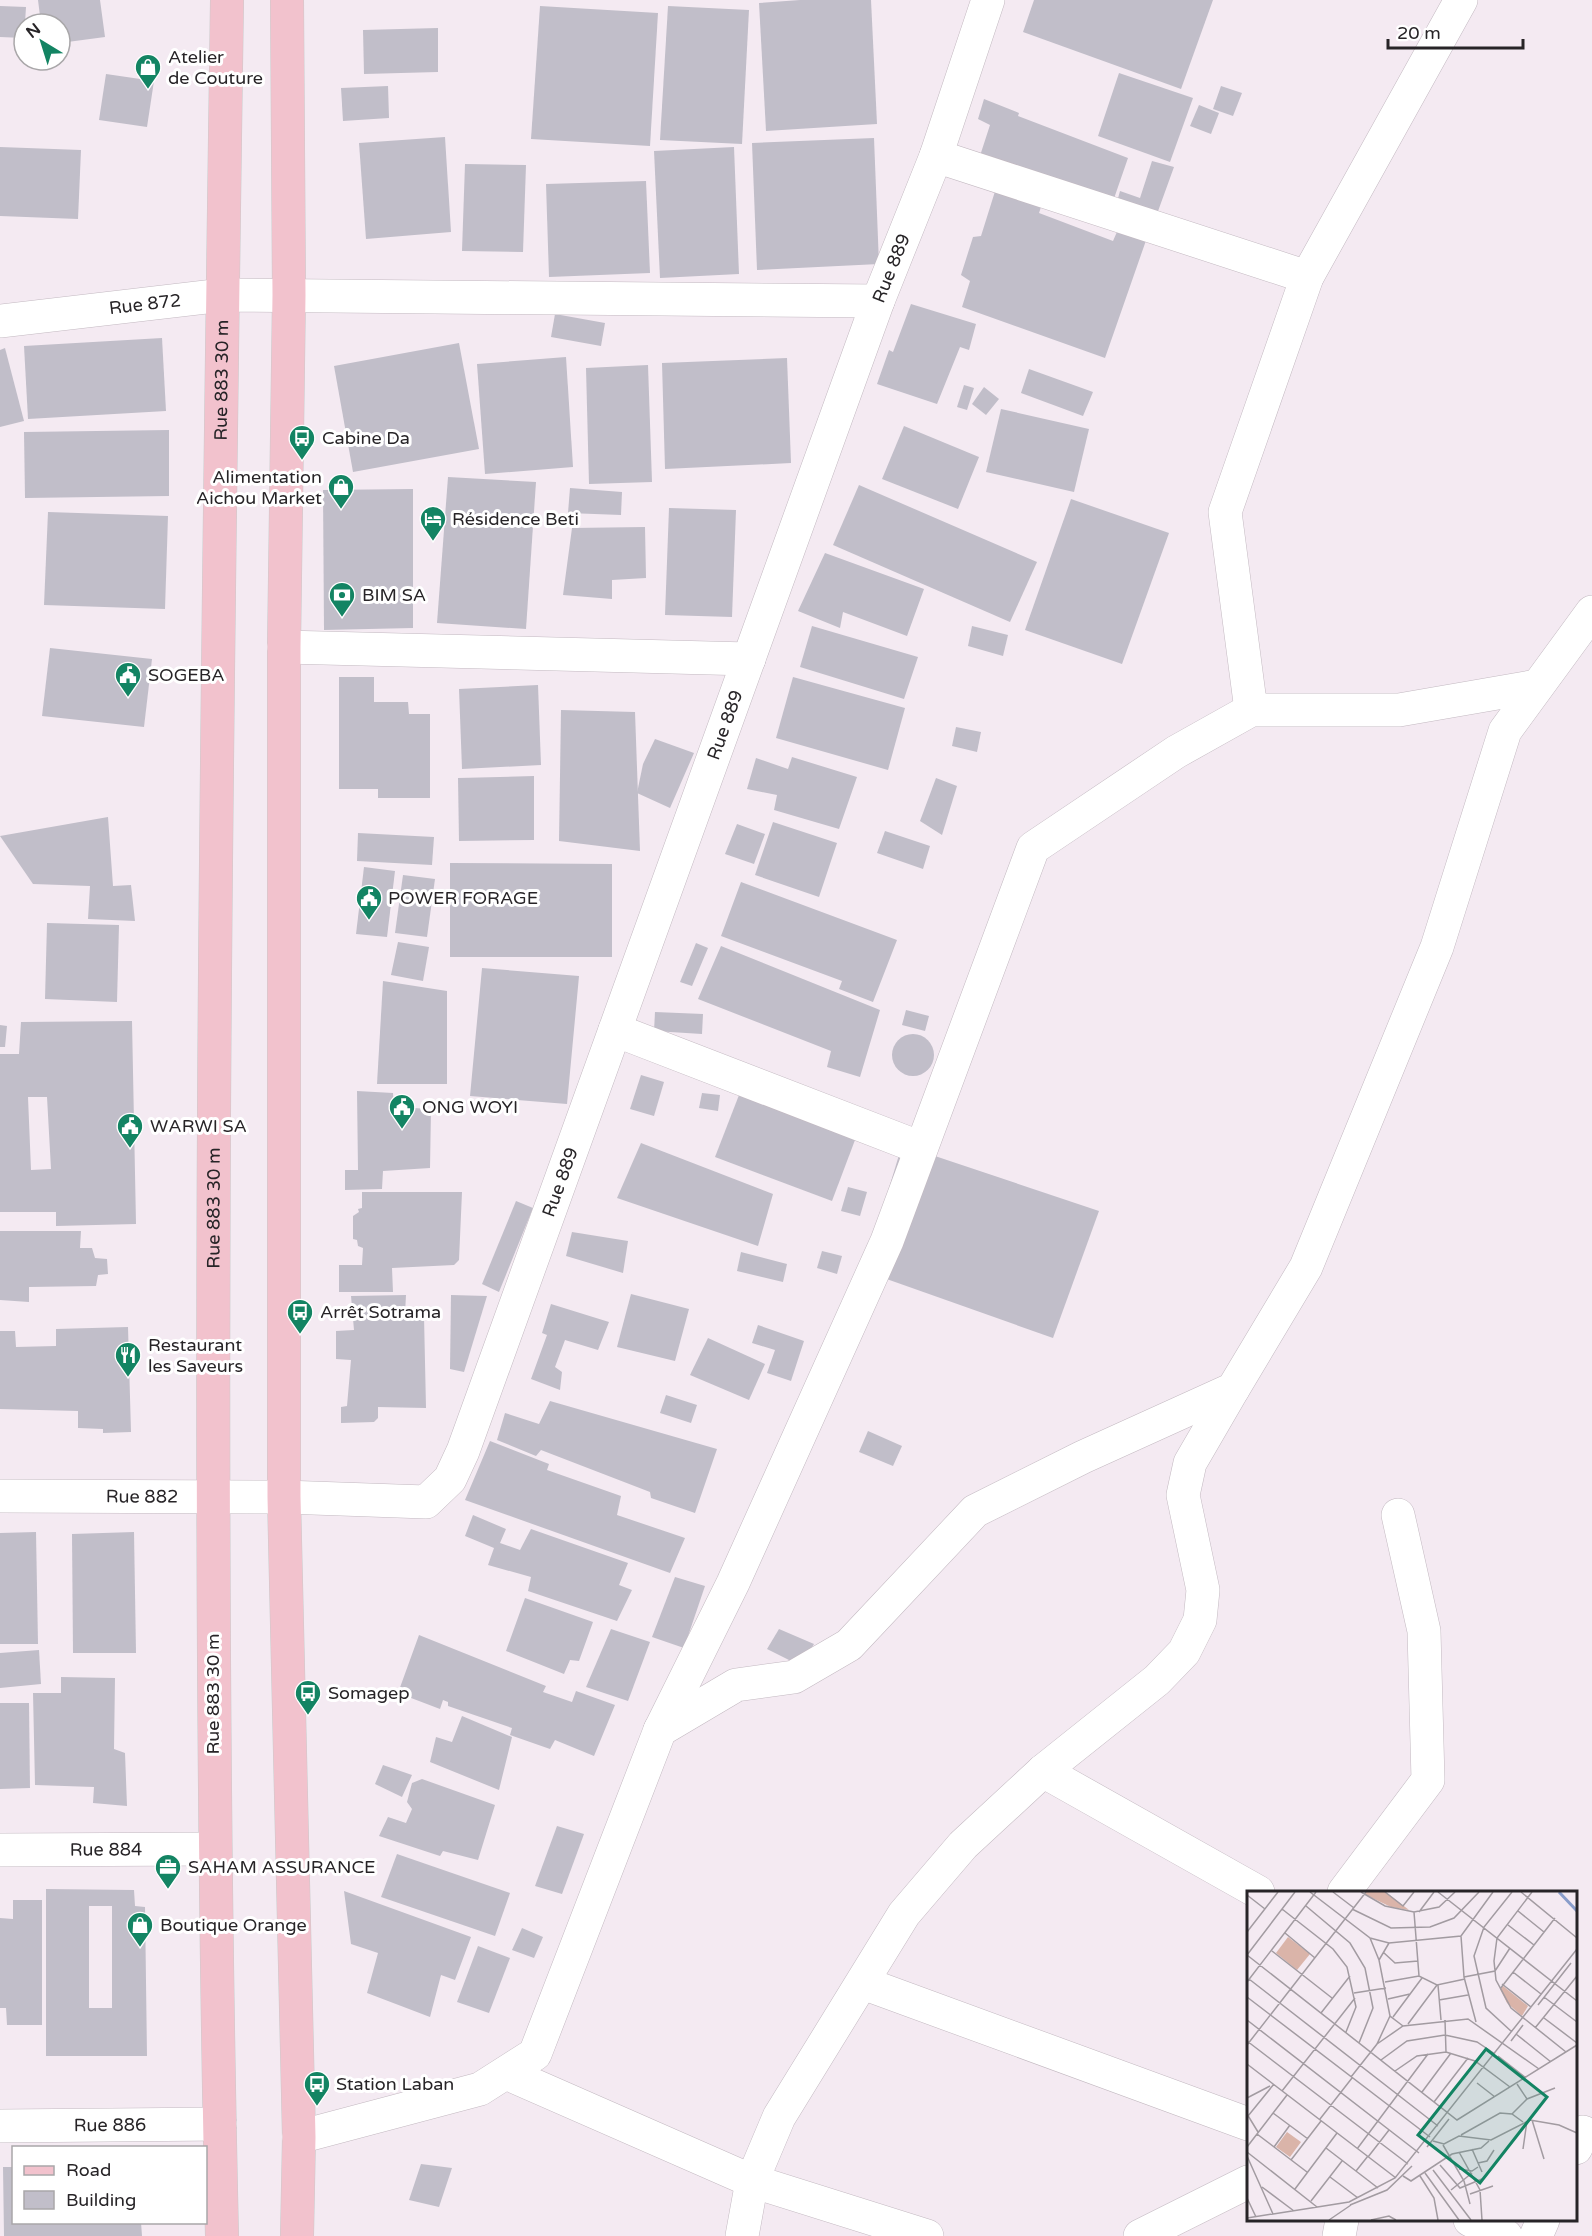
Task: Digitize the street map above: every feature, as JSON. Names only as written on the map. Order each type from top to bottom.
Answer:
[{"type":"main road","name":"Rue 883 30 m","points":[[222,2236],[214,1849],[212,1497],[227,0]]},
{"type":"main road","points":[[288,0],[289,295],[284,646],[284,1497],[299,2137],[297,2236]]},
{"type":"street","name":"Rue 889","points":[[284,1497],[426,1502],[450,1479],[463,1451],[878,301],[936,156],[988,0]]},
{"type":"street","points":[[1251,710],[1225,512],[1307,278],[1461,0]]},
{"type":"street","points":[[936,156],[1307,278]]},
{"type":"street","name":"Rue 872","points":[[0,321],[223,295],[878,301]]},
{"type":"street","points":[[742,2236],[752,2181],[779,2117],[904,1914],[963,1845],[1042,1771],[1157,1680],[1184,1652],[1200,1620],[1203,1590],[1183,1495],[1190,1463],[1306,1268],[1437,947],[1505,731],[1537,686],[1587,631]]},
{"type":"street","points":[[284,646],[749,659]]},
{"type":"street","points":[[299,2137],[480,2089],[535,2054],[660,1730],[733,1583],[877,1263],[1033,848],[1176,752],[1251,710],[1399,710],[1537,686]]},
{"type":"street","points":[[615,1030],[921,1148]]},
{"type":"street","points":[[660,1730],[736,1685],[794,1677],[849,1644],[975,1511],[1083,1457],[1233,1389]]},
{"type":"street","name":"Rue 882","points":[[0,1496],[284,1497]]},
{"type":"street","points":[[1345,1891],[1428,1780],[1424,1631],[1398,1515]]},
{"type":"street","points":[[1042,1771],[1254,1891]]},
{"type":"street","name":"Rue 884","points":[[0,1850],[214,1849]]},
{"type":"street","points":[[862,1983],[1247,2124]]},
{"type":"street","points":[[506,2073],[752,2181],[927,2236]]},
{"type":"street","name":"Rue 886","points":[[0,2126],[220,2124]]},
{"type":"street","points":[[1140,2236],[1247,2182]]},
{"type":"street","points":[[1340,2236],[1342,2221]]},
{"type":"street","points":[[1472,2221],[1506,2236]]},
{"type":"street","points":[[1536,2236],[1544,2221]]},
{"type":"building","points":[[38,0],[100,0],[105,37],[72,41],[72,12],[40,12]]},
{"type":"building","points":[[800,0],[871,0],[877,124],[766,131],[759,3]]},
{"type":"building","points":[[1034,0],[1213,0],[1181,89],[1023,32]]},
{"type":"building","points":[[0,6],[26,7],[26,12],[12,12],[12,38],[0,37]]},
{"type":"building","points":[[540,6],[658,13],[650,146],[531,139]]},
{"type":"building","points":[[668,6],[749,10],[742,144],[660,140]]},
{"type":"building","points":[[438,28],[438,72],[364,74],[363,30]]},
{"type":"building","points":[[1119,73],[1193,98],[1170,162],[1098,136]]},
{"type":"building","points":[[106,74],[154,81],[147,127],[99,120]]},
{"type":"building","points":[[388,86],[389,118],[343,121],[341,88]]},
{"type":"building","points":[[1221,86],[1242,93],[1233,116],[1213,109]]},
{"type":"building","points":[[984,99],[1019,113],[1018,116],[1128,158],[1110,210],[977,165],[990,125],[978,119]]},
{"type":"building","points":[[1199,105],[1219,113],[1211,134],[1190,126]]},
{"type":"building","points":[[445,137],[451,232],[366,239],[359,143]]},
{"type":"building","points":[[874,138],[879,264],[757,270],[752,143]]},
{"type":"building","points":[[0,147],[81,150],[78,219],[0,216]]},
{"type":"building","points":[[734,147],[739,274],[660,278],[654,151]]},
{"type":"building","points":[[1152,161],[1174,167],[1153,225],[1114,213],[1120,191],[1140,198]]},
{"type":"building","points":[[465,164],[526,165],[523,252],[462,251]]},
{"type":"building","points":[[646,181],[650,273],[549,277],[546,184]]},
{"type":"building","points":[[997,185],[1042,204],[1039,213],[1113,241],[1123,218],[1150,229],[1105,358],[962,307],[970,281],[961,275],[973,237],[981,236]]},
{"type":"building","points":[[911,304],[976,324],[969,350],[960,347],[937,404],[877,384],[889,350],[893,352]]},
{"type":"building","points":[[555,314],[605,323],[601,346],[551,337]]},
{"type":"building","points":[[162,338],[166,411],[28,419],[24,346]]},
{"type":"building","points":[[459,343],[479,449],[353,472],[334,366]]},
{"type":"building","points":[[5,348],[24,421],[0,427],[0,350]]},
{"type":"building","points":[[566,357],[573,467],[485,474],[477,364]]},
{"type":"building","points":[[787,358],[791,463],[665,469],[662,363]]},
{"type":"building","points":[[648,365],[652,482],[589,484],[586,368]]},
{"type":"building","points":[[1029,369],[1093,392],[1083,416],[1021,393]]},
{"type":"building","points":[[964,385],[974,388],[967,410],[957,407]]},
{"type":"building","points":[[984,387],[999,399],[986,415],[972,404]]},
{"type":"building","points":[[1001,409],[1089,429],[1074,492],[986,472]]},
{"type":"building","points":[[904,426],[979,457],[958,509],[882,479]]},
{"type":"building","points":[[169,430],[169,496],[25,498],[24,432]]},
{"type":"building","points":[[448,477],[536,482],[526,629],[437,623]]},
{"type":"building","points":[[859,485],[1037,562],[1010,622],[833,545]]},
{"type":"building","points":[[570,488],[622,492],[621,515],[568,513]]},
{"type":"building","points":[[413,489],[413,628],[324,630],[323,490]]},
{"type":"building","points":[[1071,499],[1169,533],[1122,664],[1025,630]]},
{"type":"building","points":[[669,508],[736,510],[732,617],[665,615]]},
{"type":"building","points":[[48,512],[168,516],[165,609],[44,605]]},
{"type":"building","points":[[645,527],[646,578],[612,580],[612,599],[563,595],[572,528]]},
{"type":"building","points":[[825,553],[924,589],[907,636],[843,612],[840,628],[798,611]]},
{"type":"building","points":[[812,626],[918,657],[904,699],[800,667]]},
{"type":"building","points":[[972,626],[1008,635],[1003,656],[968,646]]},
{"type":"building","points":[[50,648],[152,659],[144,727],[42,716]]},
{"type":"building","points":[[339,677],[374,677],[374,702],[408,702],[409,714],[430,714],[430,798],[378,798],[378,789],[339,789]]},
{"type":"building","points":[[793,677],[905,708],[888,770],[776,738]]},
{"type":"building","points":[[538,685],[541,765],[462,769],[459,689]]},
{"type":"building","points":[[561,710],[635,712],[640,851],[559,841]]},
{"type":"building","points":[[956,727],[981,732],[977,752],[952,746]]},
{"type":"building","points":[[655,739],[694,753],[670,808],[637,793],[643,764]]},
{"type":"building","points":[[792,757],[857,777],[839,829],[774,810],[777,795],[747,789],[756,758],[788,769]]},
{"type":"building","points":[[534,776],[534,840],[459,841],[458,778]]},
{"type":"building","points":[[936,778],[957,786],[942,835],[920,821]]},
{"type":"building","points":[[108,817],[113,886],[131,885],[135,921],[88,919],[90,886],[33,884],[0,836]]},
{"type":"building","points":[[773,822],[837,843],[819,897],[755,875]]},
{"type":"building","points":[[737,824],[765,834],[754,864],[725,854]]},
{"type":"building","points":[[885,831],[930,846],[923,869],[877,853]]},
{"type":"building","points":[[358,833],[434,837],[432,865],[357,861]]},
{"type":"building","points":[[450,863],[612,864],[612,957],[450,957]]},
{"type":"building","points":[[364,867],[395,871],[387,937],[356,934]]},
{"type":"building","points":[[403,875],[435,879],[427,937],[395,933]]},
{"type":"building","points":[[741,882],[897,940],[873,1002],[839,989],[842,981],[721,936]]},
{"type":"building","points":[[47,923],[119,925],[117,1002],[45,999]]},
{"type":"building","points":[[398,942],[429,947],[423,981],[391,975]]},
{"type":"building","points":[[696,943],[708,948],[692,986],[680,982]]},
{"type":"building","points":[[721,946],[880,1010],[860,1077],[827,1067],[831,1051],[698,999]]},
{"type":"building","points":[[482,968],[579,976],[567,1104],[470,1096]]},
{"type":"building","points":[[383,981],[447,991],[447,1084],[377,1084]]},
{"type":"building","points":[[906,1010],[929,1016],[925,1031],[902,1025]]},
{"type":"building","points":[[655,1012],[703,1014],[702,1034],[654,1031]]},
{"type":"building","points":[[132,1021],[136,1224],[56,1226],[56,1212],[0,1212],[0,1054],[19,1054],[21,1022]],"holes":[[[28,1097],[47,1097],[51,1169],[31,1170]]]},
{"type":"building","points":[[0,1025],[7,1026],[5,1047],[0,1047]]},
{"type":"building","points":[[913,1034],[921,1035],[928,1040],[933,1047],[933,1063],[928,1070],[921,1075],[913,1076],[905,1075],[898,1070],[893,1063],[892,1055],[893,1047],[898,1040],[905,1035]]},
{"type":"building","points":[[641,1075],[664,1082],[654,1116],[630,1109]]},
{"type":"building","points":[[357,1091],[393,1093],[394,1107],[431,1109],[430,1168],[383,1171],[382,1189],[345,1190],[345,1170],[358,1170]]},
{"type":"building","points":[[702,1093],[720,1095],[718,1111],[699,1108]]},
{"type":"building","points":[[739,1095],[855,1140],[832,1201],[715,1157]]},
{"type":"building","points":[[641,1143],[773,1194],[758,1246],[617,1198]]},
{"type":"building","points":[[902,1145],[1099,1211],[1053,1338],[864,1271]]},
{"type":"building","points":[[848,1187],[867,1192],[860,1216],[841,1211]]},
{"type":"building","points":[[362,1192],[462,1192],[459,1260],[454,1265],[392,1268],[393,1292],[339,1292],[339,1265],[362,1265],[363,1248],[358,1246],[357,1240],[353,1239],[353,1216],[359,1212],[358,1209],[362,1208]]},
{"type":"building","points":[[516,1201],[533,1208],[499,1292],[482,1284]]},
{"type":"building","points":[[0,1231],[81,1231],[80,1248],[92,1248],[95,1258],[107,1259],[108,1274],[98,1275],[96,1286],[29,1287],[29,1302],[0,1300]]},
{"type":"building","points":[[572,1232],[628,1241],[623,1273],[566,1256]]},
{"type":"building","points":[[822,1251],[842,1256],[837,1274],[817,1268]]},
{"type":"building","points":[[741,1252],[787,1264],[783,1282],[737,1271]]},
{"type":"building","points":[[631,1294],[689,1309],[675,1361],[617,1347]]},
{"type":"building","points":[[406,1295],[405,1314],[424,1316],[426,1408],[378,1407],[378,1418],[374,1422],[341,1423],[341,1407],[347,1406],[351,1360],[336,1359],[336,1331],[354,1330],[351,1296]]},
{"type":"building","points":[[451,1295],[487,1296],[464,1372],[450,1369]]},
{"type":"building","points":[[551,1304],[609,1322],[598,1350],[565,1340],[555,1367],[562,1372],[560,1390],[531,1379],[547,1335],[542,1333]]},
{"type":"building","points":[[758,1325],[804,1341],[791,1381],[767,1373],[775,1350],[752,1343]]},
{"type":"building","points":[[128,1327],[131,1432],[103,1433],[103,1429],[78,1428],[78,1411],[0,1409],[0,1331],[15,1331],[16,1347],[56,1346],[56,1329]]},
{"type":"building","points":[[708,1338],[765,1364],[749,1400],[690,1375]]},
{"type":"building","points":[[666,1395],[697,1405],[691,1423],[660,1413]]},
{"type":"building","points":[[550,1401],[717,1449],[695,1513],[651,1498],[650,1492],[541,1450],[536,1456],[497,1440],[505,1413],[539,1424]]},
{"type":"building","points":[[868,1431],[902,1446],[893,1466],[859,1452]]},
{"type":"building","points":[[490,1441],[549,1464],[547,1470],[621,1496],[617,1515],[685,1538],[670,1573],[465,1500]]},
{"type":"building","points":[[473,1515],[506,1529],[500,1543],[520,1550],[531,1529],[628,1563],[619,1585],[632,1590],[617,1621],[528,1591],[531,1577],[488,1565],[494,1548],[465,1536]]},
{"type":"building","points":[[36,1532],[38,1644],[0,1644],[0,1533]]},
{"type":"building","points":[[134,1532],[136,1653],[73,1653],[72,1534]]},
{"type":"building","points":[[675,1577],[705,1586],[684,1648],[652,1637]]},
{"type":"building","points":[[525,1598],[593,1622],[579,1661],[570,1660],[564,1674],[506,1651]]},
{"type":"building","points":[[611,1629],[650,1642],[628,1701],[586,1687]]},
{"type":"building","points":[[779,1629],[814,1644],[801,1666],[767,1649]]},
{"type":"building","points":[[419,1635],[546,1686],[543,1692],[572,1702],[576,1691],[615,1705],[594,1756],[555,1740],[550,1749],[510,1735],[512,1728],[448,1706],[448,1702],[443,1700],[440,1709],[398,1693]]},
{"type":"building","points":[[39,1650],[41,1684],[0,1688],[0,1653]]},
{"type":"building","points":[[61,1677],[115,1678],[114,1749],[125,1753],[127,1806],[93,1803],[94,1787],[35,1785],[33,1693],[61,1693]]},
{"type":"building","points":[[0,1703],[29,1703],[30,1788],[0,1789]]},
{"type":"building","points":[[462,1716],[512,1737],[499,1790],[430,1762],[436,1737],[452,1742]]},
{"type":"building","points":[[383,1765],[412,1775],[402,1797],[375,1784]]},
{"type":"building","points":[[422,1779],[495,1805],[478,1860],[443,1851],[440,1856],[379,1836],[388,1817],[406,1823],[412,1809],[407,1802],[412,1783]]},
{"type":"building","points":[[557,1826],[584,1834],[562,1894],[535,1886]]},
{"type":"building","points":[[397,1854],[510,1893],[495,1936],[381,1897]]},
{"type":"building","points":[[46,1889],[134,1890],[135,1906],[145,1907],[147,2056],[46,2056]],"holes":[[[89,1906],[112,1906],[112,2008],[89,2008]]]},
{"type":"building","points":[[344,1891],[471,1937],[455,1980],[441,1975],[430,2017],[367,1993],[378,1953],[351,1944]]},
{"type":"building","points":[[13,1900],[42,1900],[42,2025],[7,2025],[6,2008],[0,2008],[0,1918],[13,1919]]},
{"type":"building","points":[[522,1928],[543,1937],[534,1958],[512,1950]]},
{"type":"building","points":[[478,1946],[510,1958],[489,2013],[457,2002]]},
{"type":"building","points":[[421,2164],[452,2168],[439,2207],[409,2200]]},
{"type":"building","points":[[3,2167],[12,2167],[12,2224],[141,2224],[142,2236],[4,2236]]},
{"type":"place","name":"Atelier de Couture","points":[[148,90]]},
{"type":"place","name":"Cabine Da","points":[[302,461]]},
{"type":"place","name":"Alimentation Aichou Market","points":[[341,510]]},
{"type":"place","name":"Résidence Beti","points":[[433,542]]},
{"type":"place","name":"BIM SA","points":[[342,618]]},
{"type":"place","name":"SOGEBA","points":[[128,698]]},
{"type":"place","name":"POWER FORAGE","points":[[369,921]]},
{"type":"place","name":"ONG WOYI","points":[[402,1130]]},
{"type":"place","name":"WARWI SA","points":[[130,1149]]},
{"type":"place","name":"Arrêt Sotrama","points":[[300,1335]]},
{"type":"place","name":"Restaurant les Saveurs","points":[[128,1378]]},
{"type":"place","name":"Somagep","points":[[308,1716]]},
{"type":"place","name":"SAHAM ASSURANCE","points":[[168,1890]]},
{"type":"place","name":"Boutique Orange","points":[[140,1948]]},
{"type":"place","name":"Station Laban","points":[[317,2107]]}]
